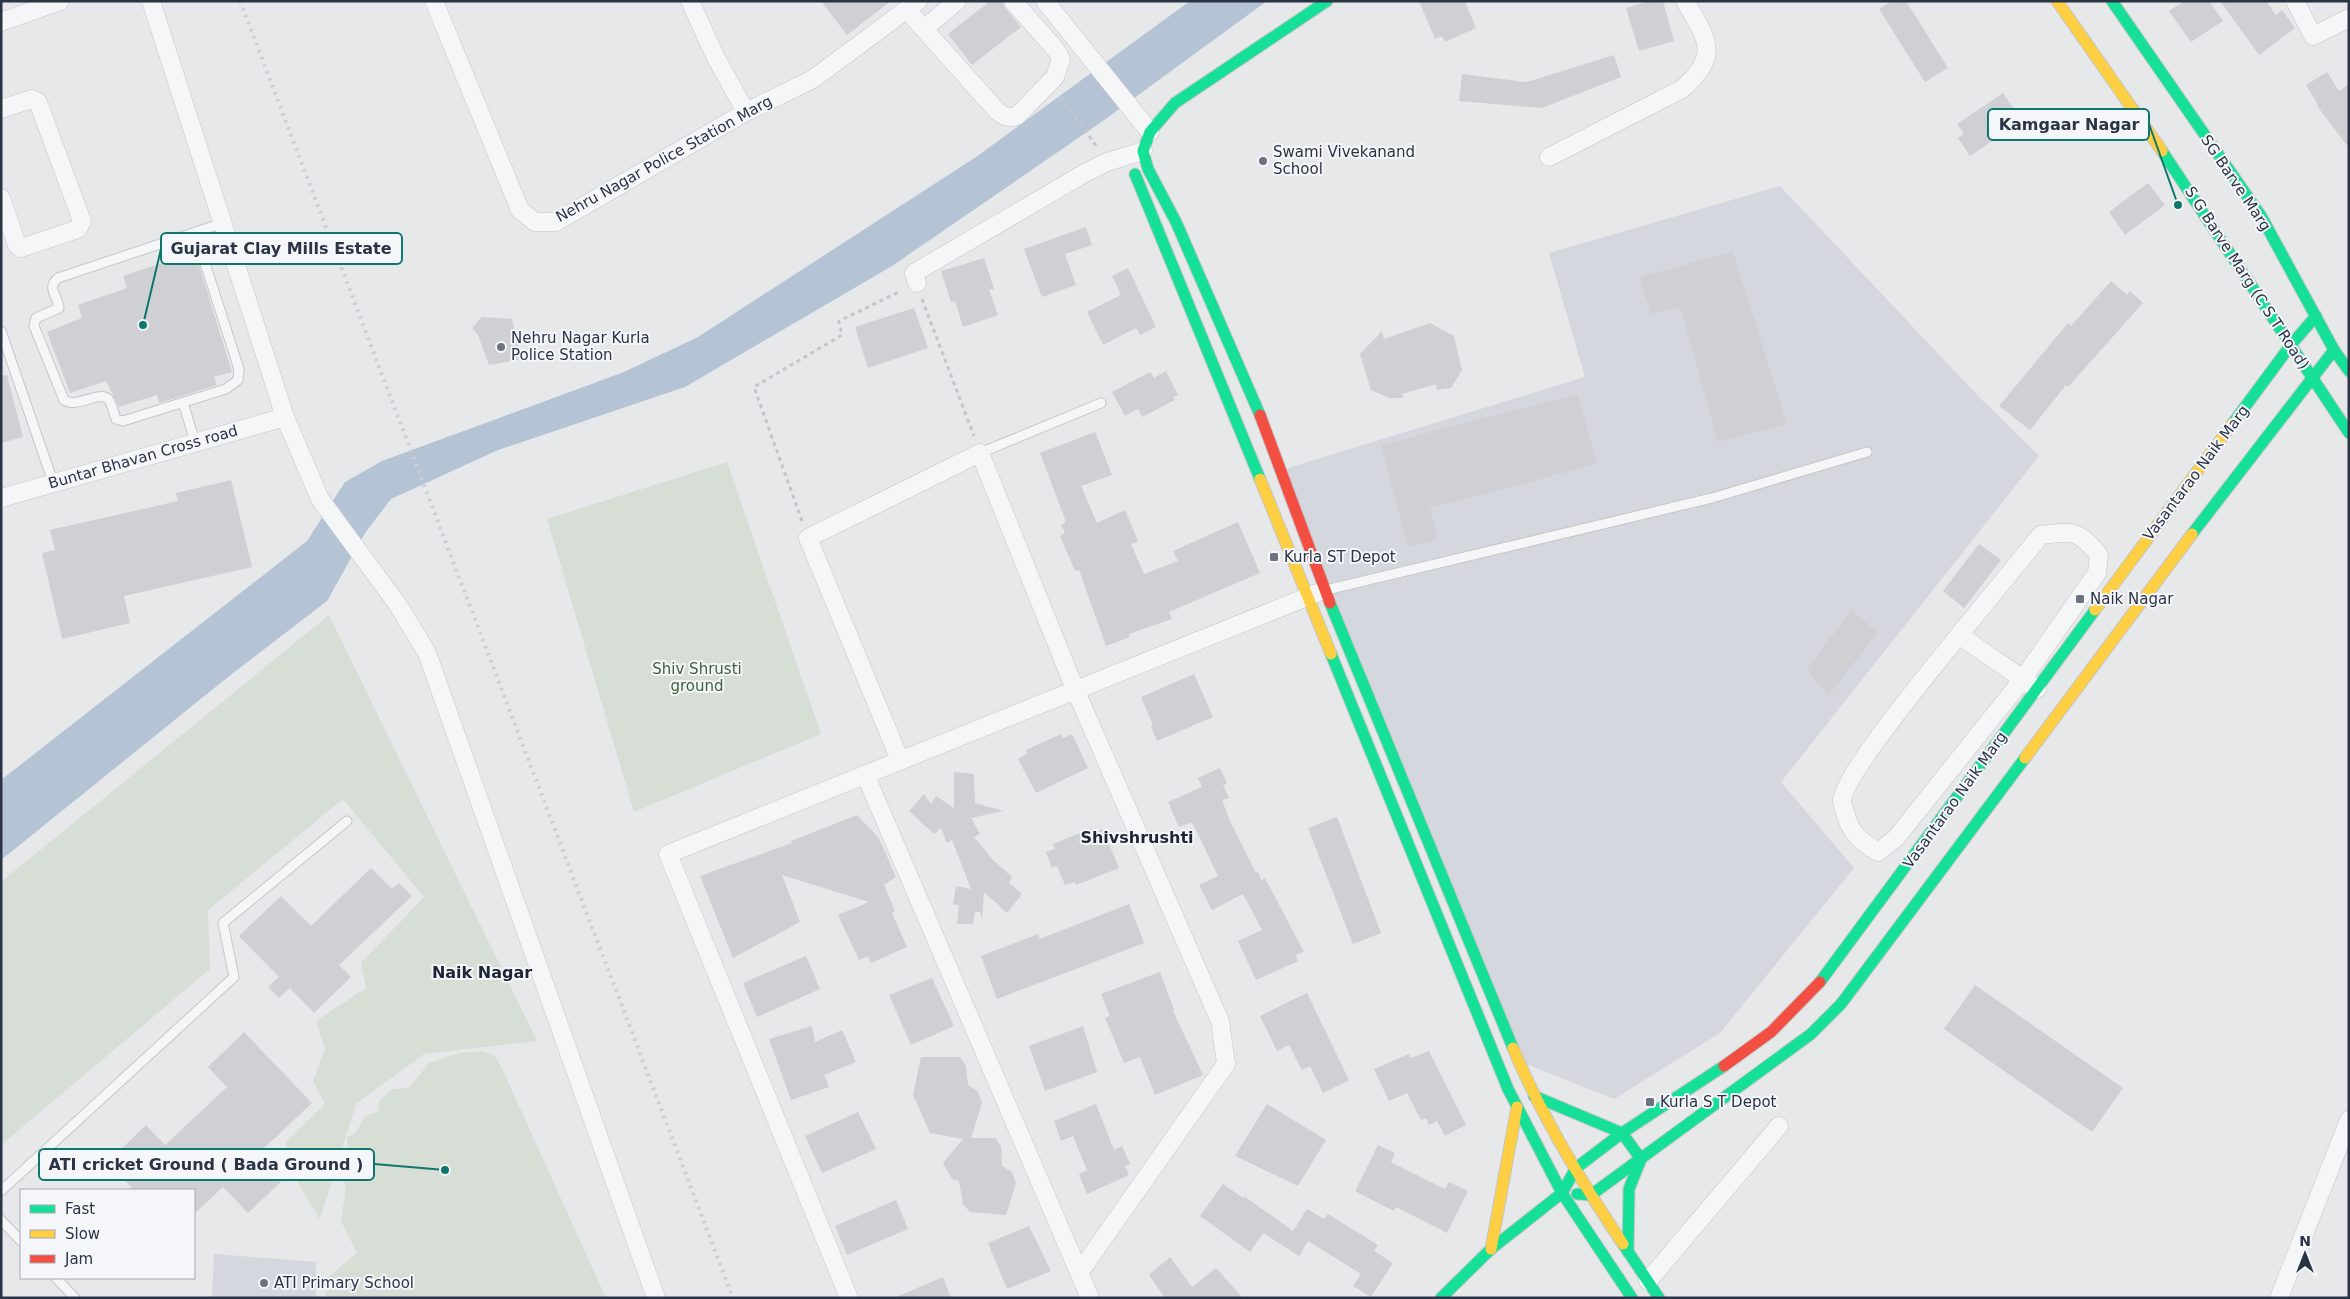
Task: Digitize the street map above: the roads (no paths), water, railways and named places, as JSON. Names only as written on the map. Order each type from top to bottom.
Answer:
[{"type":"street","points":[[1,22],[60,1]]},
{"type":"street","points":[[152,1],[285,417],[320,499],[398,605],[427,653],[656,1298]]},
{"type":"street","name":"Nehru Nagar Police Station Marg","points":[[434,1],[520,210],[535,222],[556,222],[746,112],[813,79],[913,6]]},
{"type":"street","points":[[690,1],[715,56],[746,112]]},
{"type":"street","points":[[924,29],[957,1]]},
{"type":"street","points":[[913,6],[924,29],[1004,117],[1017,116],[1055,77],[1061,59],[1056,50],[1013,1]]},
{"type":"street","points":[[1327,1],[1190,92],[1169,110],[1153,114],[1136,153],[1140,190],[1192,310],[1307,596],[1518,1107],[1562,1193],[1632,1298]]},
{"type":"street","points":[[1549,157],[1682,89],[1696,77],[1706,60],[1706,38],[1685,1]]},
{"type":"street","name":"S G Barve Marg (C S T Road)","points":[[2057,1],[2190,191],[2290,346],[2349,433]]},
{"type":"street","name":"SG Barve Marg","points":[[2112,1],[2261,216],[2334,350],[2349,371]]},
{"type":"street","points":[[2295,1],[2313,36],[2349,18]]},
{"type":"street","points":[[1032,23],[1048,5],[1116,87],[1146,127]]},
{"type":"street","points":[[1056,50],[1074,37]]},
{"type":"street","points":[[1,109],[32,99],[38,102],[82,221],[81,226],[69,232],[21,248],[17,245],[1,198]]},
{"type":"street","points":[[916,283],[914,273],[1085,173],[1107,162],[1136,153]]},
{"type":"street","points":[[1136,153],[1148,169],[1176,222],[1249,386],[1326,590],[1478,964],[1534,1096],[1591,1195],[1660,1298]]},
{"type":"street","name":"Vasantarao Naik Marg","points":[[1441,1298],[1491,1249],[1562,1193],[1576,1168],[1622,1133],[1723,1067],[1780,1042],[1852,939],[1920,861],[2019,726],[2030,684],[2108,591],[2235,427],[2290,346],[2316,316]]},
{"type":"street","name":"Vasantarao Naik Marg","points":[[1591,1195],[1641,1159],[1780,1042],[1841,1004],[1940,875],[2039,740],[2127,605],[2169,550],[2334,350]]},
{"type":"street","name":"Buntar Bhavan Cross road","points":[[1,498],[285,417]]},
{"type":"street","points":[[900,760],[808,538],[980,454],[1075,690],[1220,1021],[1226,1064],[1079,1272]]},
{"type":"street","points":[[2067,532],[2086,539],[2099,555],[2097,573],[2030,684],[1896,838],[1878,852],[1866,845],[1849,828],[1842,801],[1850,780],[1872,747],[1959,634],[2041,535],[2067,532]]},
{"type":"street","points":[[2149,536],[2169,550]]},
{"type":"street","points":[[849,1298],[668,854],[1307,596],[1326,590]]},
{"type":"street","points":[[2108,591],[2127,605]]},
{"type":"street","points":[[1959,634],[2030,684]]},
{"type":"street","points":[[2019,726],[2039,740]]},
{"type":"street","points":[[865,774],[1090,1298]]},
{"type":"street","points":[[1955,814],[1974,828]]},
{"type":"street","points":[[1920,861],[1940,875]]},
{"type":"street","points":[[1852,939],[1877,958]]},
{"type":"street","points":[[1534,1096],[1622,1133],[1641,1159],[1629,1189],[1628,1252]]},
{"type":"street","points":[[1491,1249],[1518,1107]]},
{"type":"street","points":[[2279,1298],[2349,1120]]},
{"type":"street","points":[[1648,1281],[1780,1126]]},
{"type":"street","points":[[1562,1193],[1591,1195]]},
{"type":"lane","points":[[195,232],[240,369],[238,380],[232,386],[123,421],[116,419],[109,400],[105,398],[69,403],[64,400],[34,321],[36,318],[59,308],[51,288],[53,282],[58,278],[195,232],[223,223]]},
{"type":"lane","points":[[1,331],[53,482]]},
{"type":"lane","points":[[182,402],[195,442]]},
{"type":"lane","points":[[980,454],[1101,403]]},
{"type":"lane","points":[[1326,590],[1712,498],[1867,452]]},
{"type":"lane","points":[[1,1192],[234,977],[223,923],[347,821]]},
{"type":"lane","points":[[1,1220],[20,1240]]},
{"type":"lane","points":[[57,1279],[75,1298]]},
{"type":"water","points":[[1190,1],[1267,1],[1100,123],[892,266],[685,387],[498,450],[391,499],[365,533],[327,601],[228,677],[1,860],[1,780],[307,541],[345,482],[382,461],[624,372],[698,337],[976,157]]},
{"type":"railway","points":[[240,1],[733,1298]]},
{"type":"place","name":"Swami Vivekanand School","points":[[1263,161]]},
{"type":"place","name":"Kamgaar Nagar","points":[[2178,205]]},
{"type":"place","name":"Gujarat Clay Mills Estate","points":[[143,325]]},
{"type":"place","name":"Nehru Nagar Kurla Police Station","points":[[501,347]]},
{"type":"place","name":"Kurla ST Depot","points":[[1274,557]]},
{"type":"place","name":"Naik Nagar","points":[[2080,599]]},
{"type":"place","name":"Kurla S T Depot","points":[[1650,1102]]},
{"type":"place","name":"ATI cricket Ground ( Bada Ground )","points":[[445,1170]]},
{"type":"place","name":"ATI Primary School","points":[[264,1283]]},
{"type":"district","name":"Shivshrushti","points":[[1137,837]]},
{"type":"district","name":"Naik Nagar","points":[[482,972]]},
{"type":"park label","name":"Shiv Shrusti ground","points":[[697,678]]}]
